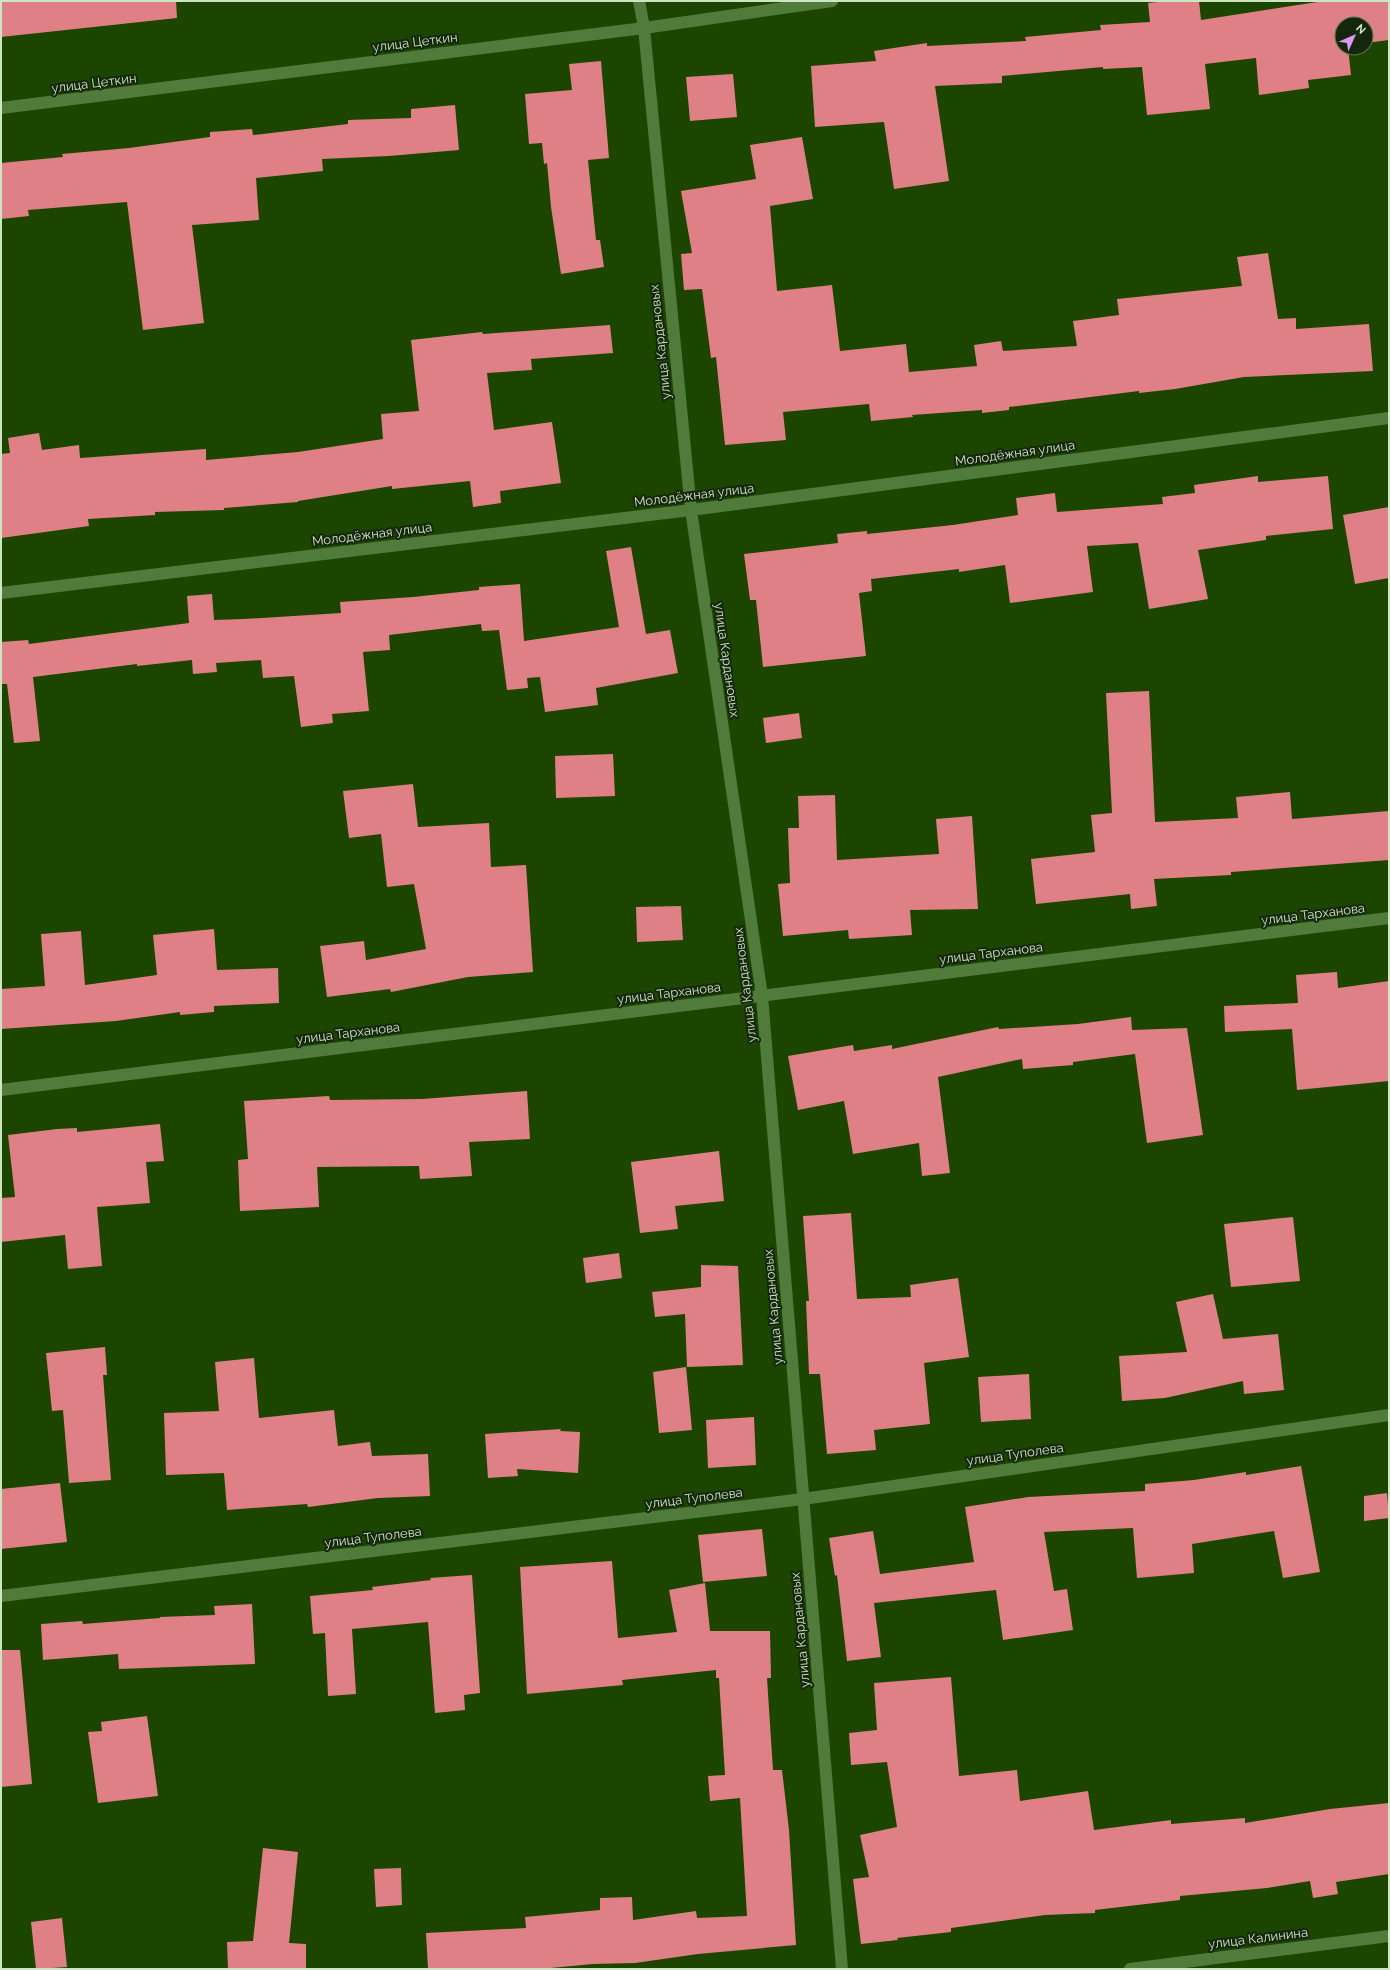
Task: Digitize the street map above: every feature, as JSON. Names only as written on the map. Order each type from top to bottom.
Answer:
[{"type":"street","name":"улица Кардановых","points":[[639,1],[644,28],[691,510],[762,996],[842,1969]]},
{"type":"street","name":"улица Цеткин","points":[[1,108],[644,28],[832,1]]},
{"type":"street","name":"Молодёжная улица","points":[[1,592],[691,510],[1389,418]]},
{"type":"street","name":"улица Тарханова","points":[[1,1090],[1389,918]]},
{"type":"street","name":"улица Туполева","points":[[1,1596],[803,1499],[1389,1415]]},
{"type":"street","name":"улица Калинина","points":[[1130,1969],[1389,1936]]},
{"type":"building","points":[[1,1],[176,1],[177,18],[1,37]]},
{"type":"building","points":[[1167,1],[1199,1],[1201,20],[1324,1],[1389,1],[1389,40],[1374,42],[1374,16],[1334,16],[1334,56],[1349,56],[1351,75],[1308,80],[1309,88],[1259,95],[1256,58],[1205,64],[1210,109],[1147,115],[1142,67],[1103,69],[1103,67],[1002,76],[1002,83],[935,86],[949,181],[894,189],[884,122],[815,127],[811,66],[876,61],[874,51],[927,43],[927,46],[1026,41],[1025,37],[1101,30],[1100,25],[1150,22],[1148,3]]},
{"type":"building","points":[[601,61],[609,158],[588,160],[596,240],[600,240],[604,267],[561,274],[551,207],[547,163],[544,164],[542,143],[529,144],[525,94],[572,90],[569,64]]},
{"type":"building","points":[[733,74],[737,117],[690,121],[686,77]]},
{"type":"building","points":[[455,105],[459,150],[389,156],[322,159],[323,171],[256,178],[259,220],[192,225],[204,323],[143,330],[127,202],[28,210],[29,216],[1,219],[1,163],[63,157],[62,154],[129,148],[210,137],[210,132],[252,129],[253,135],[348,124],[348,120],[411,118],[411,109]]},
{"type":"building","points":[[802,137],[813,199],[770,206],[777,291],[832,285],[840,351],[906,344],[909,372],[977,366],[974,345],[1001,341],[1003,351],[1077,346],[1073,321],[1119,315],[1117,299],[1242,286],[1237,257],[1268,253],[1278,319],[1296,318],[1296,329],[1369,324],[1373,371],[1244,377],[1175,389],[1139,393],[1139,391],[1009,407],[1009,410],[982,413],[982,410],[912,415],[913,417],[871,421],[869,404],[783,412],[786,440],[725,445],[716,357],[711,358],[702,289],[684,290],[681,254],[692,253],[681,191],[756,179],[750,145]]},
{"type":"building","points":[[610,325],[613,353],[531,359],[532,370],[487,373],[494,430],[552,422],[561,483],[500,491],[501,503],[473,507],[470,481],[392,489],[392,486],[298,502],[224,508],[224,510],[155,512],[155,515],[88,519],[89,526],[1,538],[1,454],[10,453],[8,438],[39,433],[42,450],[79,445],[80,458],[206,449],[206,460],[298,452],[383,439],[381,414],[419,411],[411,340],[482,332],[483,334]]},
{"type":"building","points":[[1258,476],[1258,482],[1328,476],[1333,529],[1266,536],[1266,540],[1198,550],[1208,599],[1149,609],[1138,543],[1087,546],[1093,592],[1010,603],[1005,565],[959,572],[959,569],[871,579],[872,591],[859,593],[866,656],[763,667],[756,600],[750,600],[744,554],[838,543],[837,534],[867,531],[867,534],[953,525],[1018,515],[1016,498],[1055,493],[1057,512],[1163,504],[1162,497],[1195,493],[1194,485]]},
{"type":"building","points":[[1389,507],[1389,578],[1355,584],[1343,515]]},
{"type":"building","points":[[631,547],[646,634],[670,630],[678,673],[596,688],[598,705],[545,712],[540,677],[527,678],[528,688],[507,690],[499,630],[482,631],[481,624],[389,635],[390,650],[363,652],[369,711],[332,714],[333,723],[301,727],[294,676],[263,678],[261,660],[216,663],[217,672],[193,674],[192,660],[137,666],[137,664],[33,677],[40,741],[14,743],[7,684],[1,684],[1,642],[28,640],[29,644],[189,623],[187,596],[212,594],[214,620],[244,619],[341,613],[340,602],[413,597],[479,590],[479,587],[520,584],[524,641],[619,627],[606,551]]},
{"type":"building","points":[[1149,691],[1155,822],[1238,818],[1236,797],[1290,792],[1292,819],[1389,811],[1389,860],[1231,872],[1231,875],[1154,879],[1157,906],[1131,909],[1130,894],[1036,904],[1031,859],[1095,852],[1091,815],[1112,813],[1106,693]]},
{"type":"building","points":[[799,713],[802,738],[766,743],[763,718]]},
{"type":"building","points":[[613,754],[615,796],[556,798],[555,756]]},
{"type":"building","points":[[413,784],[418,827],[489,823],[491,867],[526,865],[533,972],[468,977],[391,992],[390,989],[327,997],[320,946],[364,941],[366,960],[426,949],[414,884],[387,887],[381,834],[349,838],[343,791]]},
{"type":"building","points":[[835,795],[837,860],[939,854],[936,819],[972,816],[978,909],[910,910],[912,935],[849,939],[848,930],[783,936],[778,884],[790,883],[788,828],[799,828],[798,796]]},
{"type":"building","points":[[681,906],[683,940],[637,942],[636,907]]},
{"type":"building","points":[[214,929],[217,970],[278,968],[279,1003],[214,1006],[214,1012],[180,1015],[180,1012],[116,1021],[1,1029],[1,989],[45,986],[41,934],[81,931],[85,985],[157,975],[153,935]]},
{"type":"building","points":[[1337,972],[1338,988],[1389,981],[1389,1081],[1297,1090],[1292,1029],[1225,1032],[1224,1006],[1298,1003],[1296,975]]},
{"type":"building","points":[[1131,1017],[1132,1030],[1187,1028],[1203,1135],[1147,1143],[1135,1054],[1073,1062],[1073,1065],[1023,1069],[1022,1059],[938,1077],[950,1173],[922,1176],[919,1143],[853,1154],[844,1101],[798,1110],[788,1056],[853,1045],[854,1051],[892,1045],[892,1049],[998,1027],[999,1029],[1078,1024]]},
{"type":"building","points":[[527,1091],[530,1139],[469,1142],[472,1176],[420,1179],[419,1166],[317,1167],[319,1207],[240,1211],[238,1160],[248,1159],[244,1101],[329,1096],[330,1100],[422,1099]]},
{"type":"building","points":[[160,1124],[164,1161],[146,1162],[150,1203],[97,1207],[102,1266],[68,1269],[65,1235],[1,1242],[1,1198],[15,1197],[8,1135],[57,1129],[77,1128],[77,1132]]},
{"type":"building","points":[[719,1151],[724,1201],[675,1206],[678,1229],[640,1233],[631,1162]]},
{"type":"building","points":[[851,1213],[857,1299],[911,1297],[910,1285],[958,1278],[969,1357],[924,1363],[930,1424],[874,1430],[876,1450],[827,1454],[820,1374],[809,1374],[806,1301],[809,1301],[803,1216]]},
{"type":"building","points":[[1293,1217],[1300,1281],[1231,1287],[1224,1224]]},
{"type":"building","points":[[619,1253],[622,1278],[586,1283],[583,1258]]},
{"type":"building","points":[[701,1265],[738,1266],[743,1365],[687,1367],[685,1314],[655,1317],[652,1292],[701,1287]]},
{"type":"building","points":[[1213,1294],[1223,1339],[1278,1334],[1284,1390],[1244,1394],[1243,1381],[1165,1398],[1122,1401],[1119,1356],[1187,1352],[1176,1302]]},
{"type":"building","points":[[105,1347],[107,1375],[103,1375],[111,1480],[69,1483],[63,1410],[52,1411],[46,1353]]},
{"type":"building","points":[[254,1358],[259,1418],[334,1410],[338,1446],[370,1442],[372,1456],[428,1454],[430,1496],[378,1498],[308,1507],[307,1504],[227,1510],[224,1473],[166,1475],[164,1413],[219,1411],[215,1362]]},
{"type":"building","points":[[686,1367],[692,1430],[659,1433],[653,1372]]},
{"type":"building","points":[[1029,1374],[1031,1419],[981,1422],[978,1377]]},
{"type":"building","points":[[754,1417],[756,1465],[708,1468],[706,1420]]},
{"type":"building","points":[[561,1429],[560,1431],[580,1432],[578,1473],[517,1469],[518,1476],[488,1478],[485,1434]]},
{"type":"building","points":[[1301,1466],[1320,1572],[1283,1578],[1274,1531],[1192,1544],[1194,1573],[1137,1578],[1133,1528],[1044,1532],[1054,1591],[1067,1589],[1073,1630],[1003,1640],[996,1590],[874,1603],[881,1657],[847,1661],[837,1575],[835,1576],[829,1538],[873,1531],[880,1574],[974,1562],[965,1507],[1028,1497],[1145,1491],[1145,1484],[1194,1480],[1246,1472],[1246,1475]]},
{"type":"building","points":[[60,1483],[67,1542],[1,1549],[1,1489]]},
{"type":"building","points":[[1387,1493],[1389,1518],[1364,1521],[1364,1496]]},
{"type":"building","points":[[762,1529],[767,1576],[703,1582],[698,1535]]},
{"type":"building","points":[[612,1561],[618,1638],[677,1632],[669,1590],[705,1583],[710,1631],[770,1631],[771,1678],[767,1678],[773,1770],[782,1770],[789,1830],[796,1945],[698,1954],[635,1963],[593,1964],[540,1969],[428,1969],[426,1933],[526,1928],[525,1917],[600,1910],[600,1898],[632,1897],[633,1920],[696,1911],[697,1918],[747,1916],[740,1798],[710,1801],[708,1776],[725,1775],[719,1678],[716,1678],[716,1670],[622,1680],[623,1685],[527,1694],[520,1567]]},
{"type":"building","points":[[472,1575],[480,1693],[464,1695],[465,1710],[435,1713],[428,1622],[352,1629],[356,1694],[328,1696],[325,1633],[313,1634],[310,1596],[373,1590],[372,1587],[431,1580],[430,1578]]},
{"type":"building","points":[[252,1604],[255,1664],[119,1669],[118,1654],[43,1660],[41,1624],[82,1621],[83,1624],[160,1617],[215,1615],[214,1606]]},
{"type":"building","points":[[1,1650],[20,1650],[32,1784],[1,1787]]},
{"type":"building","points":[[951,1677],[959,1776],[1017,1770],[1020,1801],[1088,1791],[1094,1830],[1171,1820],[1171,1824],[1245,1818],[1245,1823],[1330,1809],[1389,1803],[1389,1874],[1336,1882],[1338,1894],[1313,1898],[1310,1881],[1267,1888],[1180,1896],[1180,1900],[1095,1910],[1095,1913],[1045,1915],[951,1928],[951,1932],[861,1944],[853,1879],[869,1877],[860,1835],[897,1827],[887,1762],[851,1765],[849,1733],[877,1730],[874,1683]]},
{"type":"building","points":[[147,1716],[158,1796],[98,1803],[88,1732],[102,1731],[101,1722]]},
{"type":"building","points":[[263,1848],[298,1852],[289,1943],[306,1944],[306,1969],[228,1969],[227,1942],[253,1941]]},
{"type":"building","points":[[401,1868],[402,1905],[376,1907],[374,1869]]},
{"type":"building","points":[[62,1918],[67,1967],[36,1969],[31,1922]]}]
